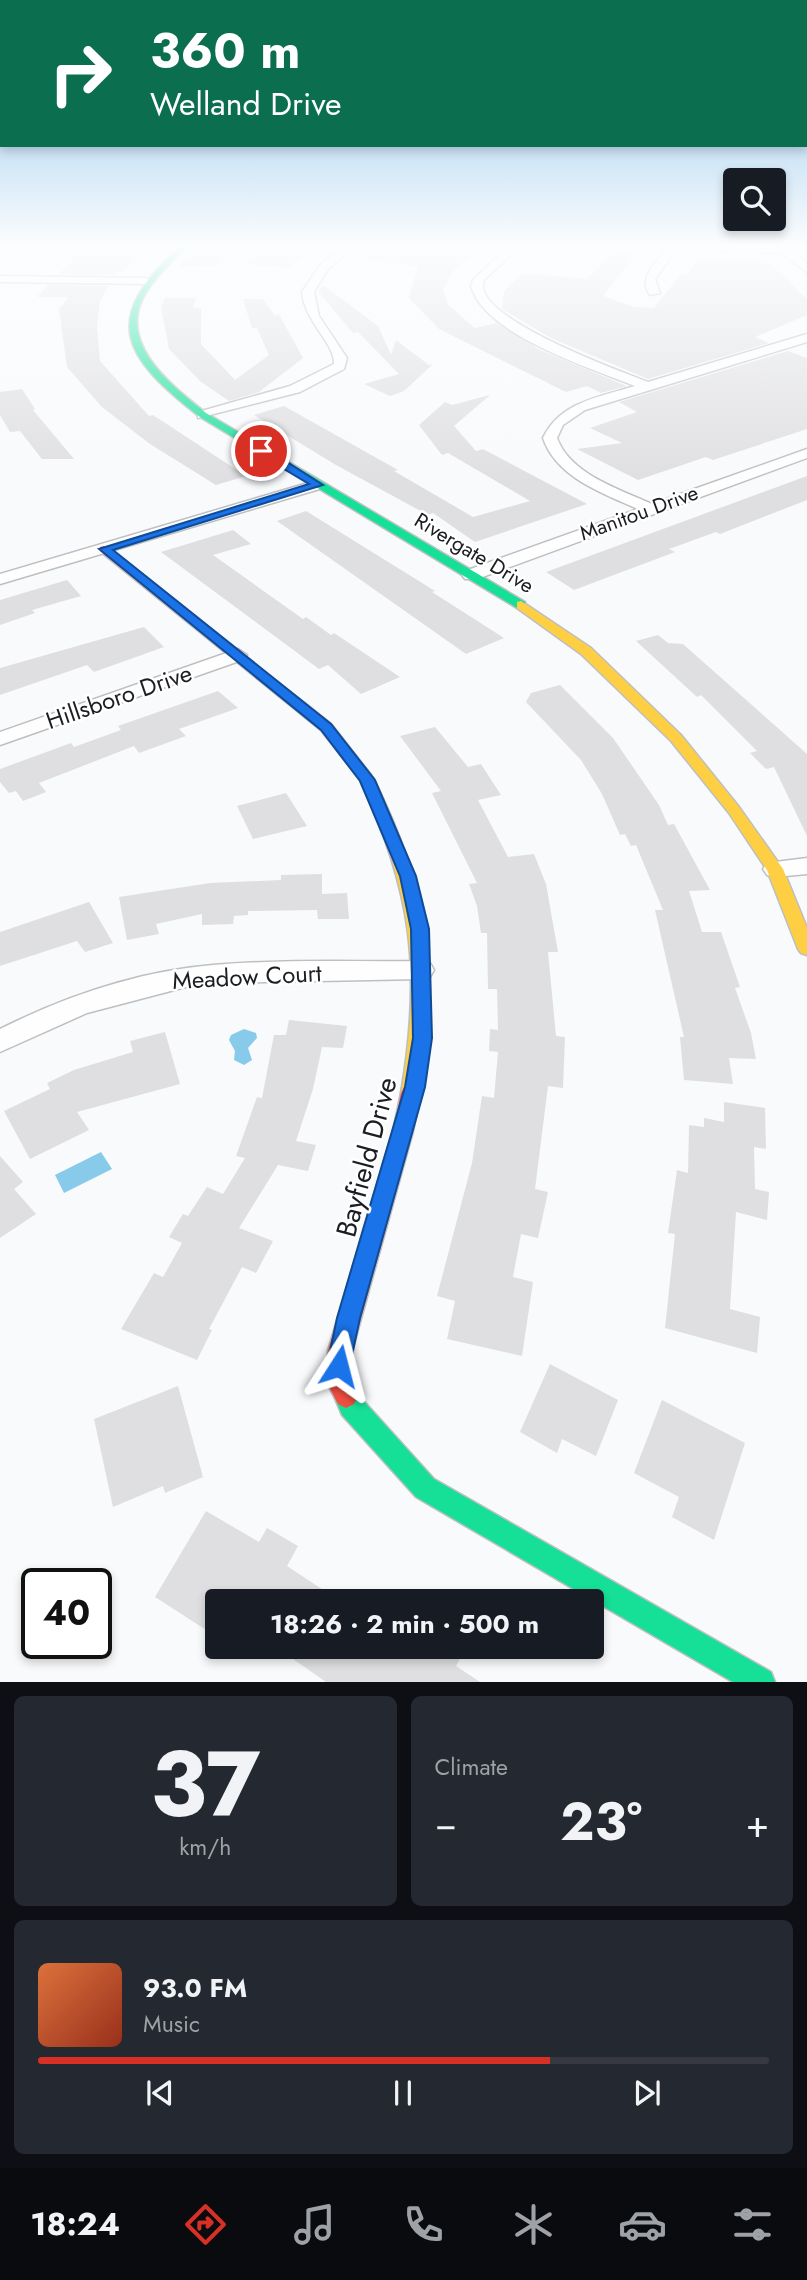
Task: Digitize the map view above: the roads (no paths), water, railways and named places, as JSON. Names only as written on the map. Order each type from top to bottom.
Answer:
[{"type":"street","name":"Rivergate Drive","points":[[132,325],[135,347],[159,382],[203,415],[547,622],[586,651],[639,699],[711,778],[775,869],[807,949]]},
{"type":"street","points":[[203,415],[295,388],[340,366],[339,351],[318,325]]},
{"type":"street","points":[[511,325],[648,387]]},
{"type":"street","points":[[648,508],[571,469],[551,450],[550,429],[571,412],[807,338]]},
{"type":"street","name":"Manitou Drive","points":[[471,575],[648,508],[807,453]]},
{"type":"street","points":[[0,579],[318,485]]},
{"type":"street","name":"Bayfield Drive","points":[[104,549],[326,727],[367,780],[394,838],[416,905],[422,1038],[415,1087],[340,1351],[338,1381],[351,1406],[372,1433],[425,1488],[761,1682]]},
{"type":"street","name":"Hillsboro Drive","points":[[0,739],[238,655]]},
{"type":"street","points":[[775,869],[807,866]]},
{"type":"street","name":"Meadow Court","points":[[0,1041],[24,1028],[109,994],[183,978],[214,974],[421,970]]},
{"type":"water","points":[[244,1029],[256,1033],[257,1038],[248,1048],[252,1060],[244,1065],[234,1060],[235,1051],[229,1040],[231,1035]]},
{"type":"water","points":[[101,1152],[112,1169],[64,1193],[55,1175]]}]
